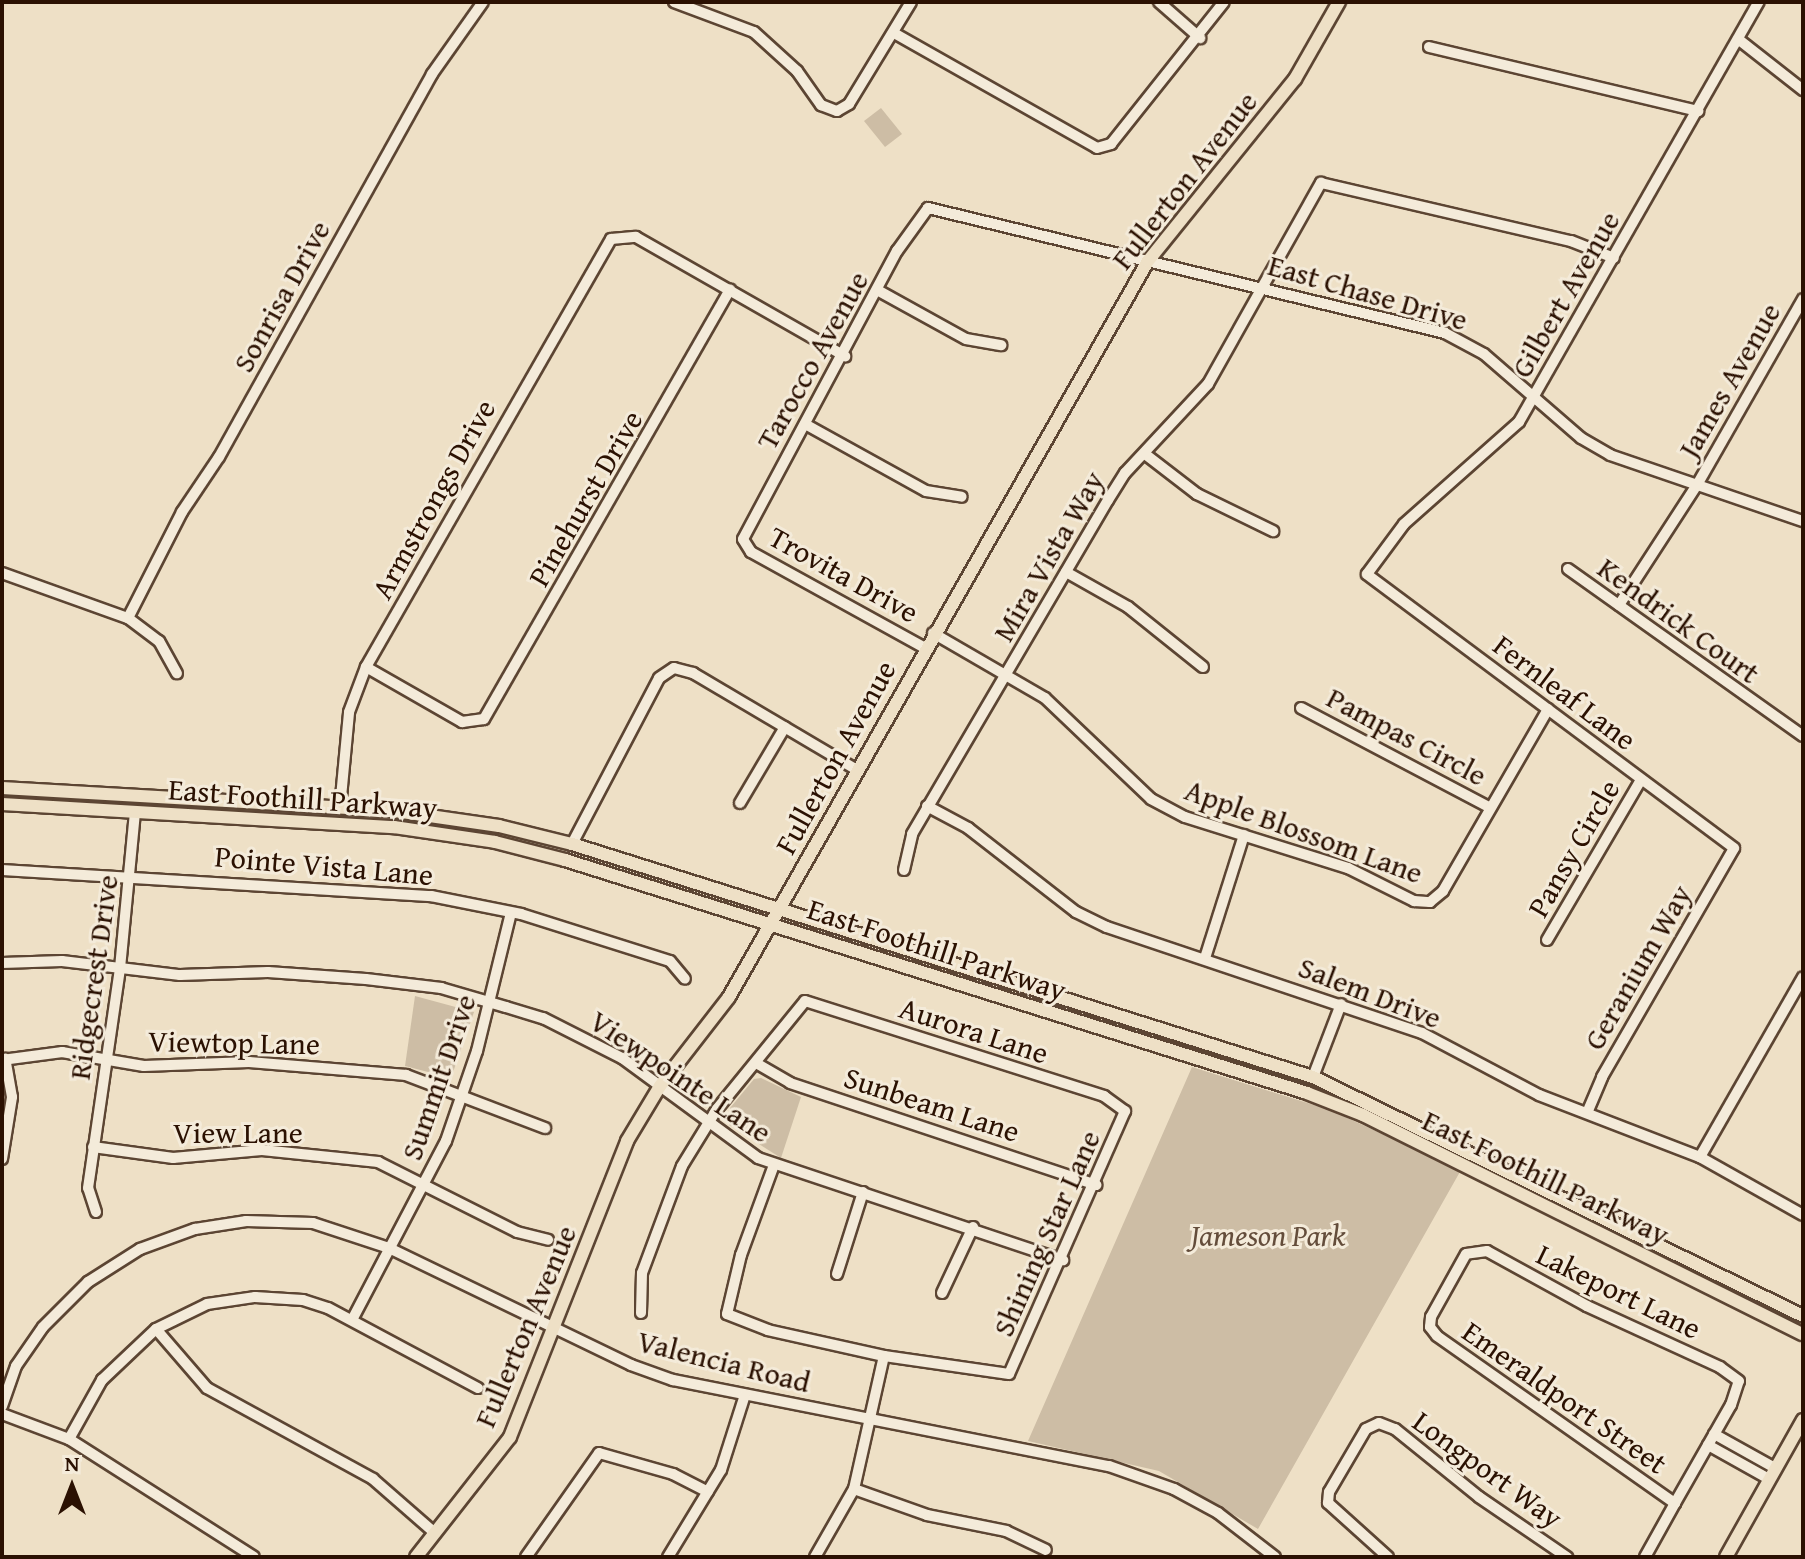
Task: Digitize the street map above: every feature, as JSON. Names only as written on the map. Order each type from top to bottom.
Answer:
[{"type":"main road","name":"Fullerton Avenue","points":[[416,1557],[510,1437],[556,1329],[627,1141],[660,1086],[729,997],[773,924],[933,633],[1148,261],[1295,79],[1339,2]]},
{"type":"main road","name":"East Foothill Parkway","points":[[2,788],[447,817],[572,844],[1313,1077],[1803,1316]]},
{"type":"main road","name":"East Foothill Parkway","points":[[2,804],[394,827],[483,839],[773,924],[1363,1115],[1803,1334]]},
{"type":"main road","points":[[1726,1557],[1803,1420]]},
{"type":"street","name":"Sonrisa Drive","points":[[128,618],[182,512],[227,445],[432,74],[483,2]]},
{"type":"street","points":[[674,2],[754,32],[797,71],[821,105],[837,111],[849,104],[911,2]]},
{"type":"street","points":[[1159,2],[1200,38]]},
{"type":"street","points":[[894,33],[1097,148],[1111,144],[1200,38],[1224,2]]},
{"type":"street","name":"Gilbert Avenue","points":[[1367,574],[1404,524],[1490,453],[1519,422],[1759,2]]},
{"type":"street","points":[[1738,39],[1803,90]]},
{"type":"street","points":[[1429,47],[1698,111]]},
{"type":"street","name":"Mira Vista Way","points":[[904,870],[912,834],[927,806],[1125,473],[1208,384],[1321,183],[1571,241],[1614,258]]},
{"type":"street","name":"East Chase Drive","points":[[928,208],[1262,285],[1458,338],[1610,455],[1803,521]]},
{"type":"street","name":"Tarocco Avenue","points":[[743,539],[749,520],[845,356],[917,217],[928,208]]},
{"type":"street","name":"Armstrongs Drive","points":[[340,808],[349,712],[366,667],[603,247],[619,235],[636,237],[730,290]]},
{"type":"street","points":[[730,290],[845,356]]},
{"type":"street","name":"Pinehurst Drive","points":[[366,667],[462,722],[475,723],[492,711],[730,290]]},
{"type":"street","points":[[879,291],[966,339],[1001,345]]},
{"type":"street","name":"James Avenue","points":[[1619,605],[1697,485],[1803,299]]},
{"type":"street","points":[[805,424],[926,491],[962,497]]},
{"type":"street","points":[[1145,454],[1197,494],[1273,531]]},
{"type":"street","name":"Trovita Drive","points":[[743,539],[751,552],[925,648]]},
{"type":"street","name":"Kendrick Court","points":[[1568,569],[1803,736]]},
{"type":"street","points":[[1066,572],[1128,607],[1203,667]]},
{"type":"street","points":[[2,573],[128,618],[159,641],[177,673]]},
{"type":"street","name":"Fernleaf Lane","points":[[1367,574],[1734,848]]},
{"type":"street","name":"Apple Blossom Lane","points":[[933,633],[1045,698],[1151,799],[1185,817],[1348,868],[1414,901],[1430,902],[1443,891],[1489,807]]},
{"type":"street","points":[[572,844],[665,672],[683,668],[693,673],[857,770]]},
{"type":"street","name":"Pampas Circle","points":[[1301,708],[1489,807]]},
{"type":"street","points":[[1489,807],[1548,709]]},
{"type":"street","points":[[740,803],[785,727]]},
{"type":"street","name":"Pansy Circle","points":[[1547,940],[1641,780]]},
{"type":"street","name":"Salem Drive","points":[[927,806],[968,828],[1076,912],[1422,1033],[1539,1095],[1700,1157],[1803,1215]]},
{"type":"street","name":"Ridgecrest Drive","points":[[96,1212],[88,1188],[120,968],[135,813]]},
{"type":"street","points":[[1205,958],[1244,835]]},
{"type":"street","name":"Geranium Way","points":[[1587,1113],[1602,1077],[1734,848]]},
{"type":"street","name":"Pointe Vista Lane","points":[[2,870],[389,892],[511,913],[670,961],[685,979]]},
{"type":"street","name":"Summit Drive","points":[[352,1320],[427,1183],[462,1095],[490,1002],[511,913]]},
{"type":"street","name":"Viewpointe Lane","points":[[2,963],[62,961],[180,975],[268,972],[441,988],[573,1032],[660,1086],[774,1165],[973,1227],[1063,1260]]},
{"type":"street","points":[[1700,1157],[1803,977]]},
{"type":"street","name":"Aurora Lane","points":[[756,1063],[805,1001],[1104,1096],[1125,1111]]},
{"type":"street","points":[[1313,1077],[1341,1004]]},
{"type":"street","name":"Viewtop Lane","points":[[3,1060],[62,1052],[144,1066],[249,1062],[393,1073],[462,1095],[545,1128]]},
{"type":"street","points":[[2,1159],[12,1097],[3,1060]]},
{"type":"street","points":[[641,1313],[642,1273],[682,1166],[709,1121],[756,1063]]},
{"type":"street","name":"Sunbeam Lane","points":[[756,1063],[790,1083],[1096,1185]]},
{"type":"street","name":"Shining Star Lane","points":[[884,1356],[1009,1374],[1063,1260],[1125,1111]]},
{"type":"street","name":"View Lane","points":[[93,1147],[173,1158],[262,1150],[364,1161],[427,1183],[517,1232],[548,1240]]},
{"type":"street","points":[[774,1165],[741,1255],[727,1314],[768,1330],[884,1356],[854,1489],[815,1557]]},
{"type":"street","points":[[837,1274],[863,1192]]},
{"type":"street","name":"Valencia Road","points":[[2,1406],[16,1366],[43,1327],[88,1282],[140,1249],[195,1229],[246,1221],[313,1223],[389,1248],[631,1365],[745,1395],[1109,1466],[1196,1501],[1275,1557]]},
{"type":"street","points":[[942,1293],[973,1227]]},
{"type":"street","name":"Lakeport Lane","points":[[1430,1327],[1466,1254],[1475,1249],[1720,1367],[1739,1381],[1714,1434]]},
{"type":"street","points":[[69,1439],[102,1380],[156,1329],[207,1304],[255,1297],[303,1300],[352,1320],[478,1388]]},
{"type":"street","name":"Emeraldport Street","points":[[1430,1327],[1637,1481],[1675,1503]]},
{"type":"street","points":[[156,1329],[207,1388],[373,1479],[435,1533]]},
{"type":"street","points":[[668,1557],[708,1492],[735,1439],[745,1395]]},
{"type":"street","points":[[2,1414],[69,1439],[254,1557]]},
{"type":"street","name":"Longport Way","points":[[1388,1557],[1328,1503],[1329,1492],[1366,1429],[1379,1423],[1395,1429],[1479,1497],[1567,1557]]},
{"type":"street","points":[[1645,1557],[1714,1434],[1772,1473]]},
{"type":"street","points":[[1708,1445],[1772,1473]]},
{"type":"street","points":[[526,1557],[599,1453],[673,1474],[708,1492]]},
{"type":"street","points":[[854,1489],[927,1515],[1006,1531],[1046,1550]]},
{"type":"green space","points":[[881,108],[902,134],[885,147],[864,121]]},
{"type":"green space","points":[[415,996],[474,1012],[451,1078],[405,1066]]},
{"type":"green space","name":"Jameson Park","points":[[1192,1067],[1330,1110],[1461,1170],[1258,1529],[1159,1471],[1028,1441]]},
{"type":"green space","points":[[761,1078],[801,1097],[781,1158],[729,1125],[730,1108],[754,1079]]}]
